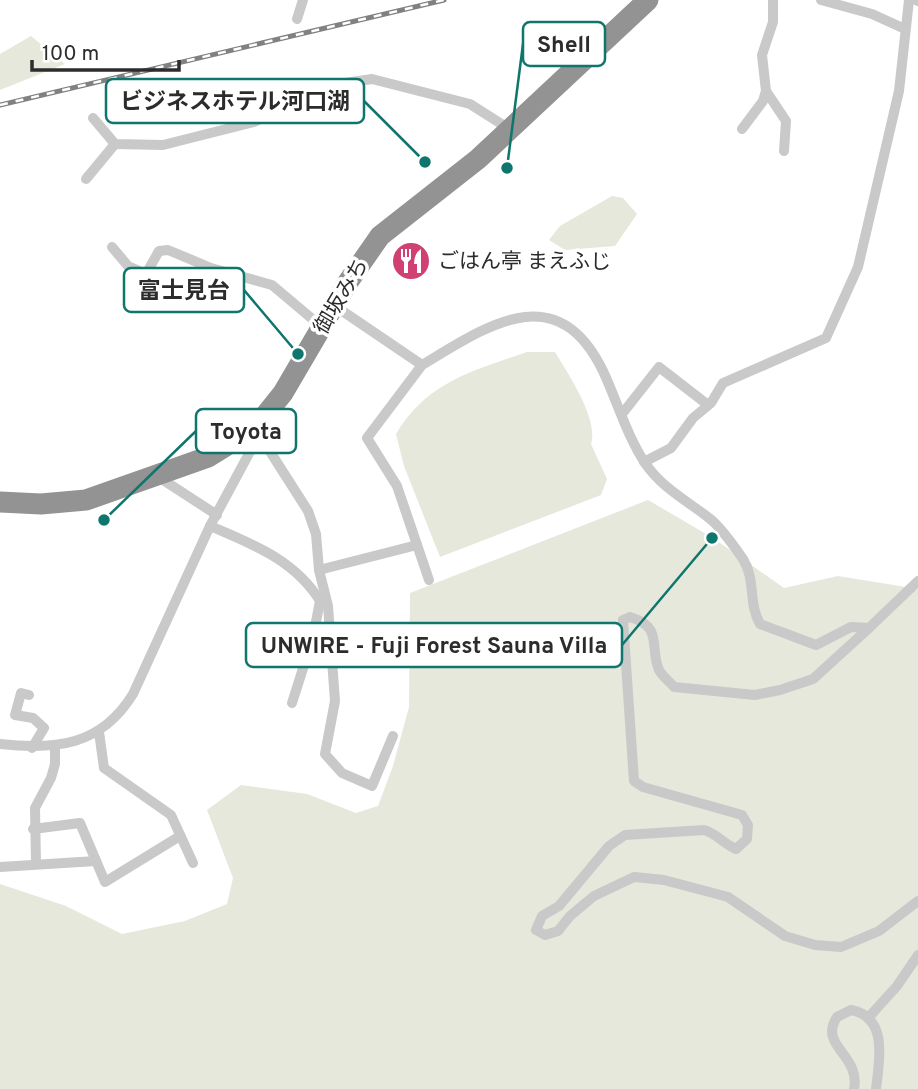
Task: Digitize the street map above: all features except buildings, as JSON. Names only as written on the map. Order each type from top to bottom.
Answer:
[{"type":"highway","name":"御坂みち","points":[[0,502],[67,503],[156,476],[226,449],[255,428],[283,393],[365,254],[380,236],[418,203],[463,172],[648,0]]},
{"type":"street","points":[[297,19],[303,0]]},
{"type":"street","points":[[742,129],[763,101],[766,91],[762,55],[772,22],[773,0]]},
{"type":"street","points":[[821,0],[872,14],[905,29]]},
{"type":"street","points":[[644,462],[671,448],[692,418],[708,405],[723,383],[826,338],[858,267],[899,91],[909,0]]},
{"type":"street","points":[[93,118],[115,144],[163,145],[254,122],[332,85],[372,79],[470,104],[510,130]]},
{"type":"street","points":[[766,91],[786,121],[784,151]]},
{"type":"street","points":[[86,179],[115,144]]},
{"type":"street","points":[[112,247],[128,266],[146,274],[159,251],[168,250],[211,268],[272,285],[323,328]]},
{"type":"street","points":[[335,306],[422,365]]},
{"type":"street","points":[[429,580],[397,486],[367,438],[422,365],[478,331],[509,317],[550,319],[570,326],[601,368],[644,462],[663,486],[712,520],[743,559],[751,576],[752,611],[760,624],[816,645],[851,627],[869,628]]},
{"type":"street","points":[[622,414],[659,367],[708,405]]},
{"type":"street","points":[[0,744],[32,748],[55,746],[99,732],[120,716],[133,694],[210,526],[253,446],[255,428]]},
{"type":"street","points":[[255,428],[308,511],[316,534],[319,570],[328,606],[335,701],[325,754],[342,774],[372,786],[393,736]]},
{"type":"street","points":[[156,476],[216,514]]},
{"type":"street","points":[[210,526],[262,547],[296,571],[320,601],[313,637],[292,704]]},
{"type":"street","points":[[319,570],[417,545]]},
{"type":"street","points":[[918,581],[813,679],[755,695],[674,687],[659,671],[654,635],[642,620],[630,617],[623,621],[634,780],[643,787],[741,815],[748,825],[747,839],[736,849],[725,844],[716,834],[704,830],[625,835],[610,846],[559,906],[542,916],[536,930],[545,934],[558,931],[570,916],[594,897],[634,877],[664,880],[728,897],[785,936],[815,945],[841,947],[879,931],[918,901]]},
{"type":"street","points":[[29,695],[21,693],[15,715],[33,718],[44,728],[32,748]]},
{"type":"street","points":[[99,732],[104,768],[171,815],[193,863]]},
{"type":"street","points":[[36,864],[33,829],[35,808],[55,764],[55,746]]},
{"type":"street","points":[[33,829],[80,823],[105,882],[180,836]]},
{"type":"street","points":[[0,867],[96,861]]},
{"type":"street","points":[[868,1018],[897,986],[918,955]]},
{"type":"street","points":[[854,1089],[852,1063],[833,1040],[831,1030],[836,1017],[843,1012],[859,1012],[868,1018],[880,1042],[876,1089]]},
{"type":"shaded area","points":[[31,36],[65,64],[0,90],[0,54]]},
{"type":"shaded area","points":[[612,196],[623,198],[637,214],[615,246],[565,250],[549,240],[560,226]]},
{"type":"shaded area","points":[[527,352],[555,352],[581,397],[591,422],[591,444],[607,479],[601,495],[440,557],[404,466],[396,434],[408,416],[437,390],[470,373]]},
{"type":"shaded area","points":[[648,500],[713,538],[784,588],[838,576],[918,589],[918,1089],[0,1089],[0,884],[66,906],[122,934],[185,921],[227,904],[233,878],[207,810],[241,785],[307,794],[356,813],[378,806],[393,766],[409,707],[410,593]]},
{"type":"railway","points":[[0,105],[444,0]]},
{"type":"place","name":"ビジネスホテル河口湖","points":[[425,162]]},
{"type":"place","name":"Shell","points":[[507,168]]},
{"type":"place","name":"ごはん亭 まえふじ","points":[[411,261]]},
{"type":"place","name":"富士見台","points":[[298,354]]},
{"type":"place","name":"Toyota","points":[[104,520]]},
{"type":"place","name":"UNWIRE - Fuji Forest Sauna Villa","points":[[712,538]]}]
